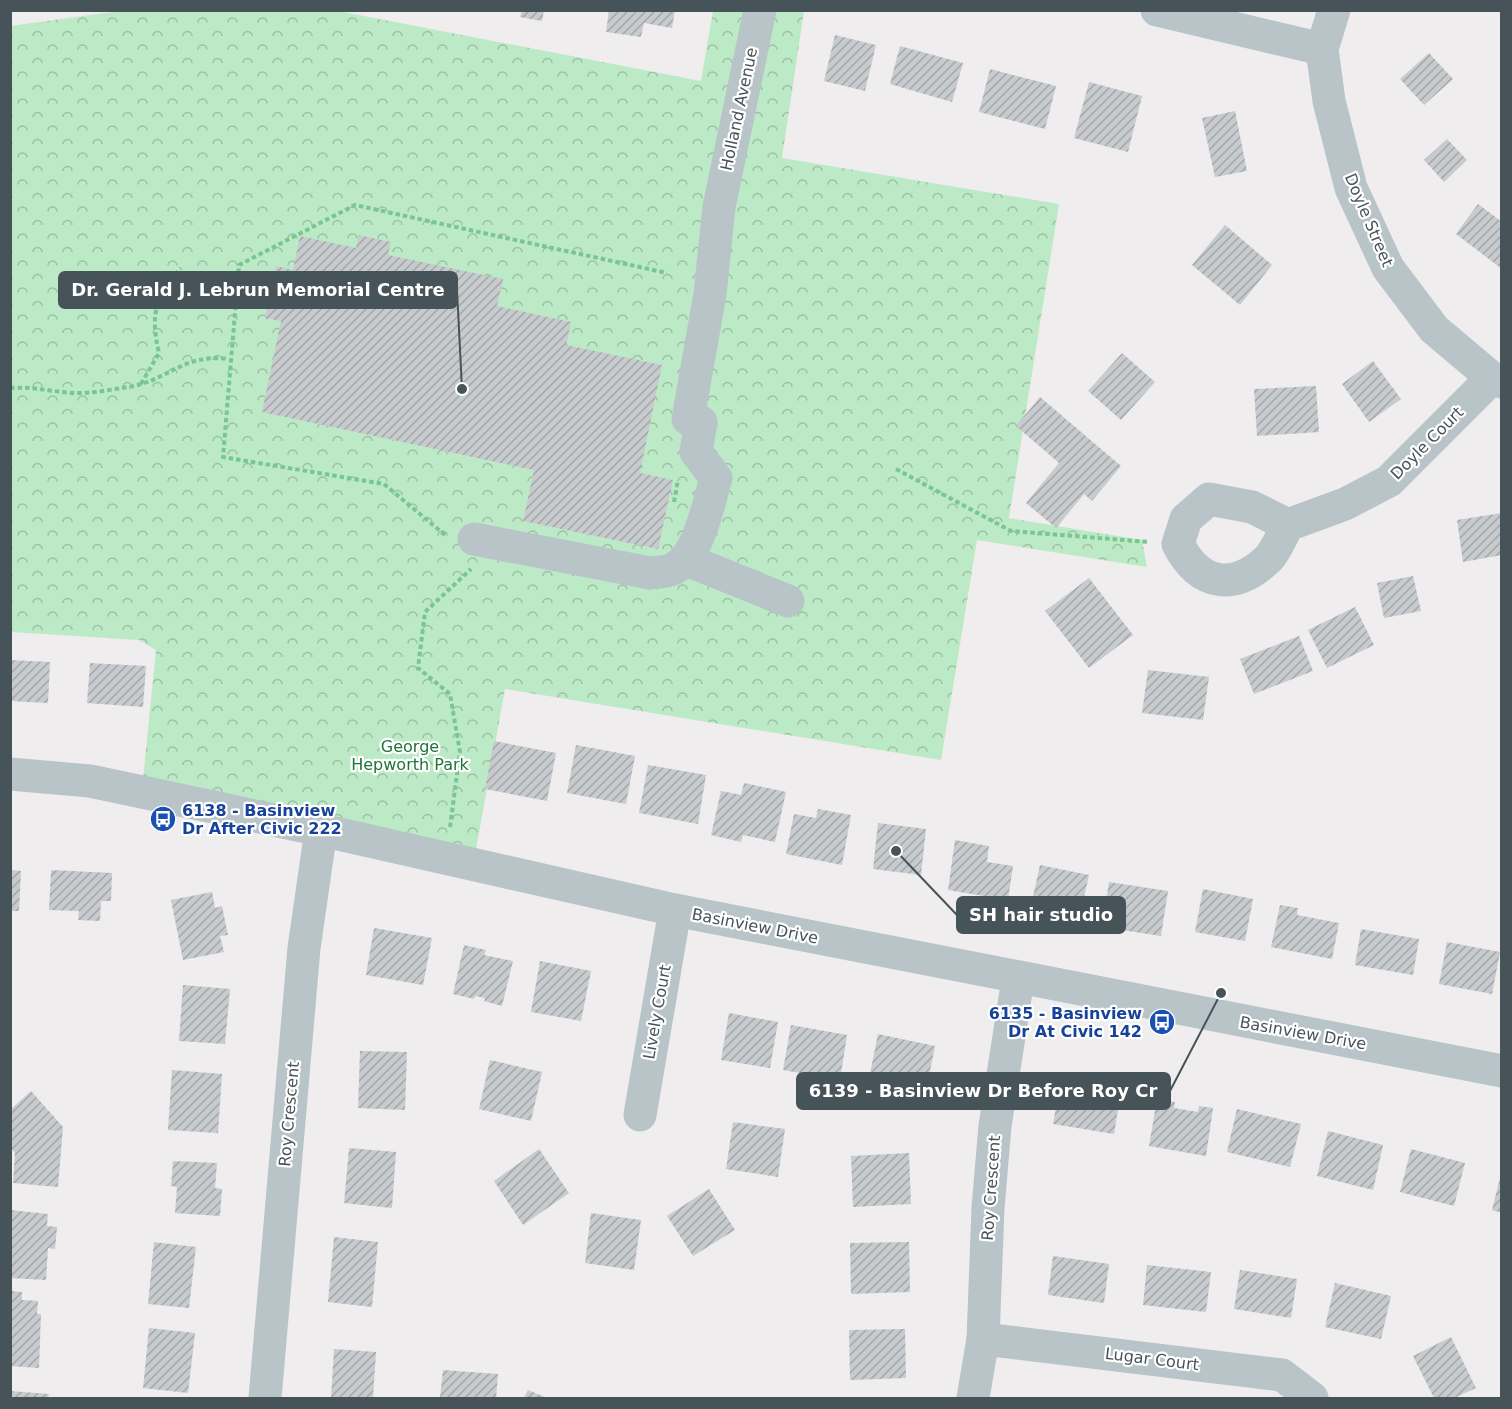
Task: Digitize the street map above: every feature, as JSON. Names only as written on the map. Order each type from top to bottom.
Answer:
[{"type":"street","name":"Holland Avenue","points":[[687,560],[694,546],[716,478],[696,452],[694,421],[719,207],[760,10]]},
{"type":"street","points":[[1157,10],[1322,49],[1334,10]]},
{"type":"street","name":"Doyle Street","points":[[1322,49],[1329,101],[1351,188],[1388,268],[1434,330],[1497,380]]},
{"type":"street","name":"Doyle Court","points":[[1288,525],[1346,504],[1389,481],[1497,380]]},
{"type":"street","points":[[1209,499],[1252,507],[1288,525],[1270,556],[1244,578],[1213,580],[1188,564],[1178,544],[1186,519],[1209,499]]},
{"type":"street","points":[[474,541],[650,573],[672,570],[687,560],[788,601]]},
{"type":"street","name":"Basinview Drive","points":[[10,774],[90,781],[321,830],[675,910],[1018,979],[1502,1071]]},
{"type":"street","name":"Roy Crescent","points":[[265,1398],[304,948],[321,830]]},
{"type":"street","name":"Lively Court","points":[[640,1115],[675,910]]},
{"type":"street","name":"Roy Crescent","points":[[973,1398],[983,1339],[988,1208],[995,1126],[1018,979]]},
{"type":"street","name":"Lugar Court","points":[[983,1339],[1282,1375],[1312,1398]]},
{"type":"path","points":[[445,858],[460,752],[450,694],[418,668],[425,612],[474,541],[384,484],[223,457],[238,265],[355,205],[667,273]]},
{"type":"path","points":[[140,385],[159,353],[155,337],[155,308],[169,282],[181,268]]},
{"type":"path","points":[[10,388],[30,387],[81,393],[140,385],[192,361],[215,357],[229,358]]},
{"type":"path","points":[[896,470],[1011,531],[1178,544]]},
{"type":"green space","name":"George Hepworth Park","points":[[127,10],[338,11],[701,81],[713,11],[804,11],[782,158],[1059,204],[1009,518],[1142,540],[1147,567],[977,540],[941,760],[505,689],[475,855],[142,789],[156,650],[139,640],[11,632],[10,26]]},
{"type":"building","points":[[522,10],[544,10],[542,21],[520,17]]},
{"type":"building","points":[[609,10],[675,10],[672,28],[644,23],[641,37],[606,32]]},
{"type":"building","points":[[835,35],[876,45],[865,91],[824,81]]},
{"type":"building","points":[[900,46],[963,63],[952,102],[890,84]]},
{"type":"building","points":[[1429,53],[1453,79],[1424,105],[1400,79]]},
{"type":"building","points":[[990,69],[1056,86],[1045,129],[979,112]]},
{"type":"building","points":[[1089,82],[1142,96],[1128,152],[1074,138]]},
{"type":"building","points":[[1235,111],[1247,171],[1215,177],[1202,118]]},
{"type":"building","points":[[1447,139],[1467,160],[1444,182],[1424,160]]},
{"type":"building","points":[[1478,204],[1502,222],[1502,269],[1456,234]]},
{"type":"building","points":[[1225,225],[1272,265],[1240,305],[1192,265]]},
{"type":"building","points":[[359,235],[391,242],[388,255],[503,279],[497,306],[571,322],[566,345],[662,365],[640,473],[673,480],[658,549],[523,521],[534,470],[262,412],[281,321],[265,318],[276,266],[293,270],[300,236],[356,248]]},
{"type":"building","points":[[1122,353],[1155,382],[1121,420],[1088,391]]},
{"type":"building","points":[[1373,361],[1401,399],[1369,422],[1342,384]]},
{"type":"building","points":[[1316,386],[1319,432],[1257,436],[1254,389]]},
{"type":"building","points":[[1040,397],[1121,466],[1092,501],[1084,494],[1056,528],[1026,503],[1059,463],[1016,426]]},
{"type":"building","points":[[1502,513],[1502,555],[1463,562],[1457,520]]},
{"type":"building","points":[[1413,576],[1421,611],[1384,618],[1377,583]]},
{"type":"building","points":[[1089,578],[1133,635],[1089,668],[1045,611]]},
{"type":"building","points":[[1355,607],[1374,645],[1327,668],[1308,630]]},
{"type":"building","points":[[1299,636],[1313,671],[1254,694],[1240,659]]},
{"type":"building","points":[[10,660],[50,662],[48,703],[10,701]]},
{"type":"building","points":[[90,663],[146,666],[143,707],[87,703]]},
{"type":"building","points":[[1148,670],[1209,677],[1203,720],[1142,713]]},
{"type":"building","points":[[494,741],[556,753],[547,801],[485,789]]},
{"type":"building","points":[[576,745],[635,756],[626,804],[567,793]]},
{"type":"building","points":[[648,765],[706,775],[698,824],[639,813]]},
{"type":"building","points":[[744,783],[786,792],[775,842],[743,835],[741,842],[711,835],[721,791],[741,795]]},
{"type":"building","points":[[818,809],[851,815],[842,865],[786,854],[794,814],[816,818]]},
{"type":"building","points":[[878,823],[926,829],[921,875],[873,869]]},
{"type":"building","points":[[955,840],[989,846],[987,862],[1013,866],[1008,900],[948,890]]},
{"type":"building","points":[[1040,865],[1089,875],[1081,911],[1032,901]]},
{"type":"building","points":[[10,870],[21,871],[19,911],[10,911]]},
{"type":"building","points":[[51,870],[112,873],[111,901],[101,901],[100,921],[78,920],[79,911],[49,910]]},
{"type":"building","points":[[1109,882],[1168,891],[1161,936],[1102,927]]},
{"type":"building","points":[[1203,889],[1253,899],[1245,941],[1195,932]]},
{"type":"building","points":[[212,892],[215,908],[222,906],[228,935],[220,936],[224,952],[183,960],[171,900]]},
{"type":"building","points":[[1280,905],[1298,908],[1297,915],[1339,923],[1332,959],[1271,947]]},
{"type":"building","points":[[374,928],[432,938],[423,985],[366,975]]},
{"type":"building","points":[[1361,929],[1419,939],[1413,975],[1355,965]]},
{"type":"building","points":[[1447,942],[1500,952],[1492,994],[1439,984]]},
{"type":"building","points":[[464,945],[486,950],[484,955],[513,961],[502,1006],[484,1001],[485,998],[475,996],[474,999],[453,994]]},
{"type":"building","points":[[540,961],[591,971],[581,1021],[531,1012]]},
{"type":"building","points":[[183,985],[230,989],[225,1044],[179,1041]]},
{"type":"building","points":[[729,1013],[778,1022],[770,1068],[721,1060]]},
{"type":"building","points":[[791,1025],[847,1035],[840,1080],[783,1070]]},
{"type":"building","points":[[878,1034],[935,1046],[927,1086],[870,1074]]},
{"type":"building","points":[[360,1051],[407,1052],[405,1110],[358,1108]]},
{"type":"building","points":[[490,1060],[542,1072],[531,1121],[479,1109]]},
{"type":"building","points":[[172,1070],[222,1074],[218,1133],[168,1130]]},
{"type":"building","points":[[1062,1074],[1122,1085],[1114,1134],[1053,1124]]},
{"type":"building","points":[[31,1091],[63,1127],[58,1187],[13,1183],[15,1153],[10,1147],[10,1110]]},
{"type":"building","points":[[1157,1099],[1175,1102],[1174,1108],[1198,1112],[1199,1106],[1213,1108],[1206,1156],[1149,1146]]},
{"type":"building","points":[[1237,1109],[1301,1124],[1290,1167],[1227,1152]]},
{"type":"building","points":[[733,1122],[785,1129],[778,1177],[726,1169]]},
{"type":"building","points":[[1328,1131],[1383,1145],[1373,1190],[1317,1176]]},
{"type":"building","points":[[349,1148],[396,1152],[392,1208],[344,1203]]},
{"type":"building","points":[[539,1149],[569,1193],[523,1225],[494,1181]]},
{"type":"building","points":[[1411,1149],[1465,1163],[1454,1206],[1400,1192]]},
{"type":"building","points":[[909,1153],[911,1204],[853,1207],[851,1156]]},
{"type":"building","points":[[173,1161],[217,1163],[215,1188],[222,1189],[220,1216],[175,1213],[177,1187],[171,1186]]},
{"type":"building","points":[[1502,1174],[1502,1213],[1492,1210]]},
{"type":"building","points":[[709,1189],[735,1230],[693,1256],[667,1216]]},
{"type":"building","points":[[10,1210],[48,1214],[47,1226],[57,1227],[55,1249],[48,1248],[46,1280],[10,1278]]},
{"type":"building","points":[[591,1213],[641,1220],[634,1270],[585,1263]]},
{"type":"building","points":[[334,1237],[378,1242],[372,1307],[328,1302]]},
{"type":"building","points":[[154,1242],[196,1247],[189,1308],[148,1304]]},
{"type":"building","points":[[909,1242],[910,1292],[851,1294],[850,1243]]},
{"type":"building","points":[[1053,1256],[1109,1264],[1104,1303],[1048,1295]]},
{"type":"building","points":[[1147,1265],[1211,1272],[1206,1312],[1143,1305]]},
{"type":"building","points":[[1240,1270],[1297,1279],[1291,1318],[1234,1309]]},
{"type":"building","points":[[1335,1283],[1391,1296],[1381,1339],[1325,1327]]},
{"type":"building","points":[[10,1291],[22,1292],[22,1300],[38,1301],[37,1314],[41,1314],[39,1368],[10,1366]]},
{"type":"building","points":[[149,1328],[195,1333],[188,1393],[143,1388]]},
{"type":"building","points":[[905,1329],[906,1378],[850,1380],[849,1330]]},
{"type":"building","points":[[1451,1337],[1476,1388],[1454,1398],[1434,1398],[1413,1356]]},
{"type":"building","points":[[334,1349],[376,1352],[373,1398],[331,1398]]},
{"type":"building","points":[[443,1370],[498,1374],[496,1398],[440,1398]]},
{"type":"building","points":[[528,1390],[547,1398],[524,1398]]},
{"type":"building","points":[[10,1391],[49,1394],[48,1398],[10,1398]]},
{"type":"place","name":"Dr. Gerald J. Lebrun Memorial Centre","points":[[462,389]]},
{"type":"place","name":"6138 - Basinview Dr After Civic 222","points":[[163,819]]},
{"type":"place","name":"SH hair studio","points":[[896,851]]},
{"type":"place","name":"6139 - Basinview Dr Before Roy Cr","points":[[1221,993]]},
{"type":"place","name":"6135 - Basinview Dr At Civic 142","points":[[1162,1022]]}]
